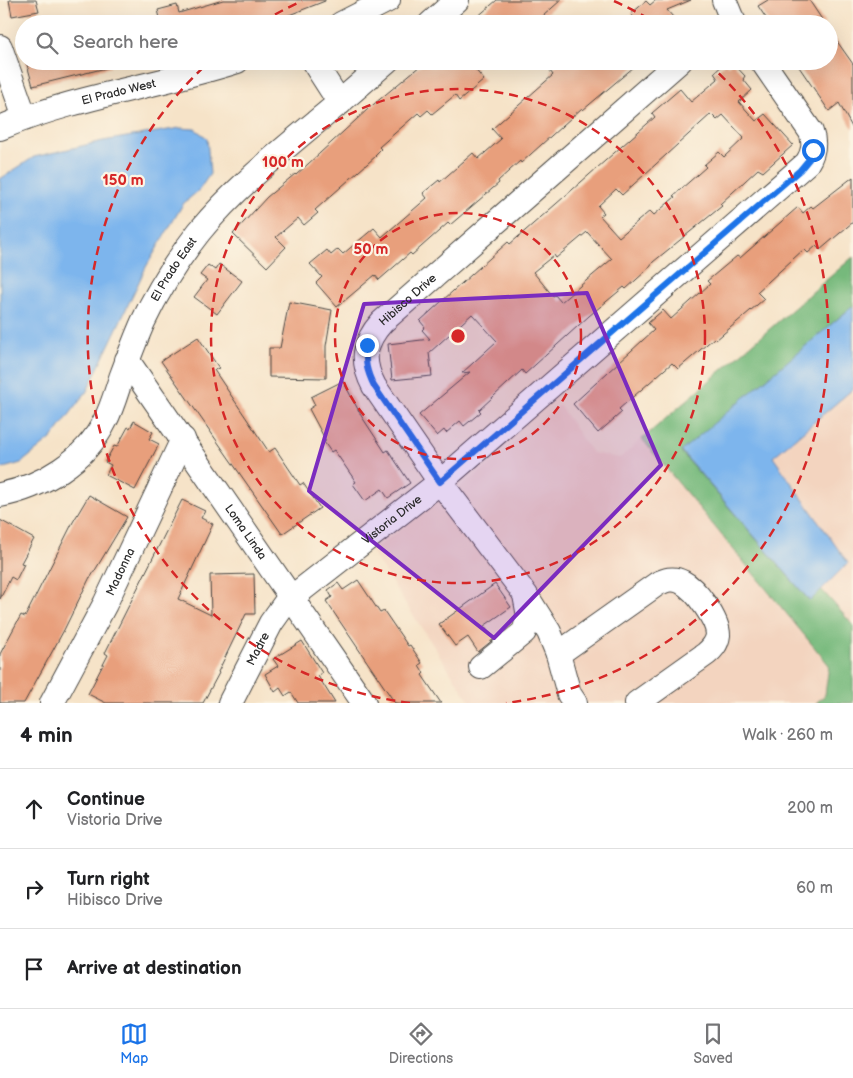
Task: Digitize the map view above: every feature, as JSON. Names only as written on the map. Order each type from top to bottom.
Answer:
[{"type":"street","points":[[359,15],[388,0]]},
{"type":"street","points":[[440,15],[457,0]]},
{"type":"street","points":[[0,47],[25,118]]},
{"type":"street","name":"El Prado West","points":[[0,128],[64,105],[202,70]]},
{"type":"street","points":[[319,70],[340,103]]},
{"type":"street","name":"El Prado East","points":[[0,495],[32,485],[49,477],[76,457],[89,444],[106,420],[127,360],[144,321],[162,286],[181,256],[219,210],[262,168],[377,70]]},
{"type":"street","name":"Hibisco Drive","points":[[575,703],[569,694],[558,654],[549,632],[525,594],[440,482],[370,378],[365,360],[367,345],[371,336],[382,322],[670,70]]},
{"type":"street","name":"Vistoria Drive","points":[[291,597],[440,482],[807,162],[812,154],[814,145],[811,132],[768,70]]},
{"type":"street","name":"Loma Linda","points":[[127,360],[364,703]]},
{"type":"street","name":"Madonna","points":[[52,703],[105,604],[183,439]]},
{"type":"street","points":[[558,654],[656,584],[667,579],[681,581],[694,590],[706,606],[718,635],[715,646],[637,703]]},
{"type":"street","points":[[481,667],[524,632],[529,616],[525,594]]},
{"type":"street","name":"Madre","points":[[230,703],[276,614],[291,597]]},
{"type":"highlighted area","points":[[587,293],[661,465],[494,638],[309,491],[364,304]]},
{"type":"shaded area","points":[[853,389],[853,625],[821,589],[848,563],[772,457]]},
{"type":"shaded area","points":[[559,405],[592,453],[620,458],[642,439],[829,665],[825,695],[816,703],[471,703],[371,551],[474,477]]},
{"type":"green space","points":[[853,257],[853,306],[681,452],[809,600],[821,589],[853,625],[853,703],[816,703],[825,695],[829,665],[642,439]]},
{"type":"water","points":[[180,128],[195,129],[207,138],[210,174],[199,190],[183,204],[146,267],[87,391],[52,438],[21,463],[0,469],[0,179],[34,157],[103,141]]},
{"type":"water","points":[[853,306],[853,389],[773,457],[848,563],[810,601],[681,451]]},
{"type":"building","points":[[9,0],[36,0],[39,11],[12,16]]},
{"type":"building","points":[[223,0],[325,0],[289,15],[159,15],[158,10],[177,5],[179,13]]},
{"type":"building","points":[[497,0],[561,0],[544,15],[480,15]]},
{"type":"building","points":[[656,0],[691,0],[667,10],[671,15],[631,14],[646,1],[650,5]]},
{"type":"building","points":[[768,0],[809,0],[819,15],[764,15],[758,6]]},
{"type":"building","points":[[838,43],[853,64],[853,129],[839,103],[829,111],[801,70],[838,70]]},
{"type":"building","points":[[29,70],[98,70],[33,86]]},
{"type":"building","points":[[415,70],[476,70],[484,80],[459,101],[455,95],[432,114],[428,110],[421,116],[418,113],[379,147],[381,149],[376,156],[315,210],[318,213],[304,225],[298,218],[276,237],[286,247],[267,267],[233,234],[267,197],[296,175],[368,109]]},
{"type":"building","points":[[630,70],[583,110],[582,108],[521,163],[520,161],[498,181],[499,183],[450,225],[448,223],[412,255],[410,253],[379,280],[375,275],[337,307],[316,283],[322,277],[310,264],[327,250],[331,255],[338,249],[343,254],[374,228],[382,237],[427,198],[423,193],[439,180],[440,182],[473,153],[478,159],[501,139],[492,129],[553,75],[550,71]]},
{"type":"building","points":[[717,70],[739,70],[745,76],[743,79],[752,90],[739,102],[756,121],[765,114],[793,145],[763,172],[758,169],[720,204],[722,206],[653,262],[626,289],[624,287],[589,316],[525,374],[522,370],[479,410],[481,412],[464,426],[460,421],[446,433],[444,430],[437,436],[419,415],[470,372],[462,373],[497,341],[472,314],[429,353],[432,376],[392,380],[388,344],[430,339],[422,330],[425,327],[420,321],[508,242],[510,244],[655,117],[652,113],[680,89],[691,102],[718,79],[714,73]],"holes":[[[711,114],[717,120],[723,115],[744,138],[724,157],[719,152],[704,165],[706,167],[654,215],[650,211],[619,237],[600,216],[604,213],[598,206],[616,189],[622,195]],[[587,232],[612,259],[561,302],[555,295],[553,296],[533,272],[554,255],[556,258]]]},
{"type":"building","points":[[853,177],[853,222],[820,250],[816,246],[808,253],[804,249],[757,292],[764,299],[678,369],[672,363],[619,409],[622,412],[598,433],[573,404],[654,330],[648,323],[663,310],[671,319],[710,284],[707,281],[737,256],[740,258],[798,207],[803,213],[811,206],[813,208]]},
{"type":"building","points":[[219,264],[242,281],[217,314],[194,297],[207,280],[200,275],[208,265],[215,270]]},
{"type":"building","points":[[289,302],[332,310],[326,346],[326,378],[269,377],[269,348],[280,348]]},
{"type":"building","points":[[198,337],[219,368],[214,370],[269,452],[275,448],[300,485],[303,483],[320,508],[282,534],[161,361]]},
{"type":"building","points":[[343,381],[362,417],[385,452],[388,450],[410,483],[388,498],[382,489],[365,501],[353,484],[356,482],[334,450],[331,452],[324,442],[326,441],[309,409],[315,405],[311,397]]},
{"type":"building","points":[[134,421],[153,432],[149,439],[159,444],[135,490],[106,475],[111,465],[105,462],[114,446],[117,447],[128,427],[130,428]]},
{"type":"building","points":[[89,495],[127,517],[90,577],[64,630],[24,703],[0,703],[0,654],[21,615],[25,617],[73,522]]},
{"type":"building","points":[[182,500],[205,511],[201,518],[213,524],[178,599],[211,615],[210,575],[254,574],[255,614],[246,614],[203,703],[106,703],[88,694],[108,655],[105,653]]},
{"type":"building","points":[[0,520],[34,539],[21,563],[24,564],[16,580],[11,577],[0,599]]},
{"type":"building","points":[[358,580],[380,613],[384,611],[408,646],[410,645],[422,663],[419,665],[424,673],[422,675],[441,703],[395,703],[326,601],[332,597],[328,590],[338,583],[343,590]]},
{"type":"building","points":[[495,584],[511,607],[484,626],[494,639],[478,652],[468,637],[455,646],[439,624]]},
{"type":"building","points":[[302,641],[322,673],[318,676],[335,703],[298,703],[291,692],[285,696],[280,688],[275,692],[265,674],[278,666],[273,659]]},
{"type":"route","points":[[367,345],[366,368],[374,386],[440,482],[800,170],[810,158],[813,150]]}]
